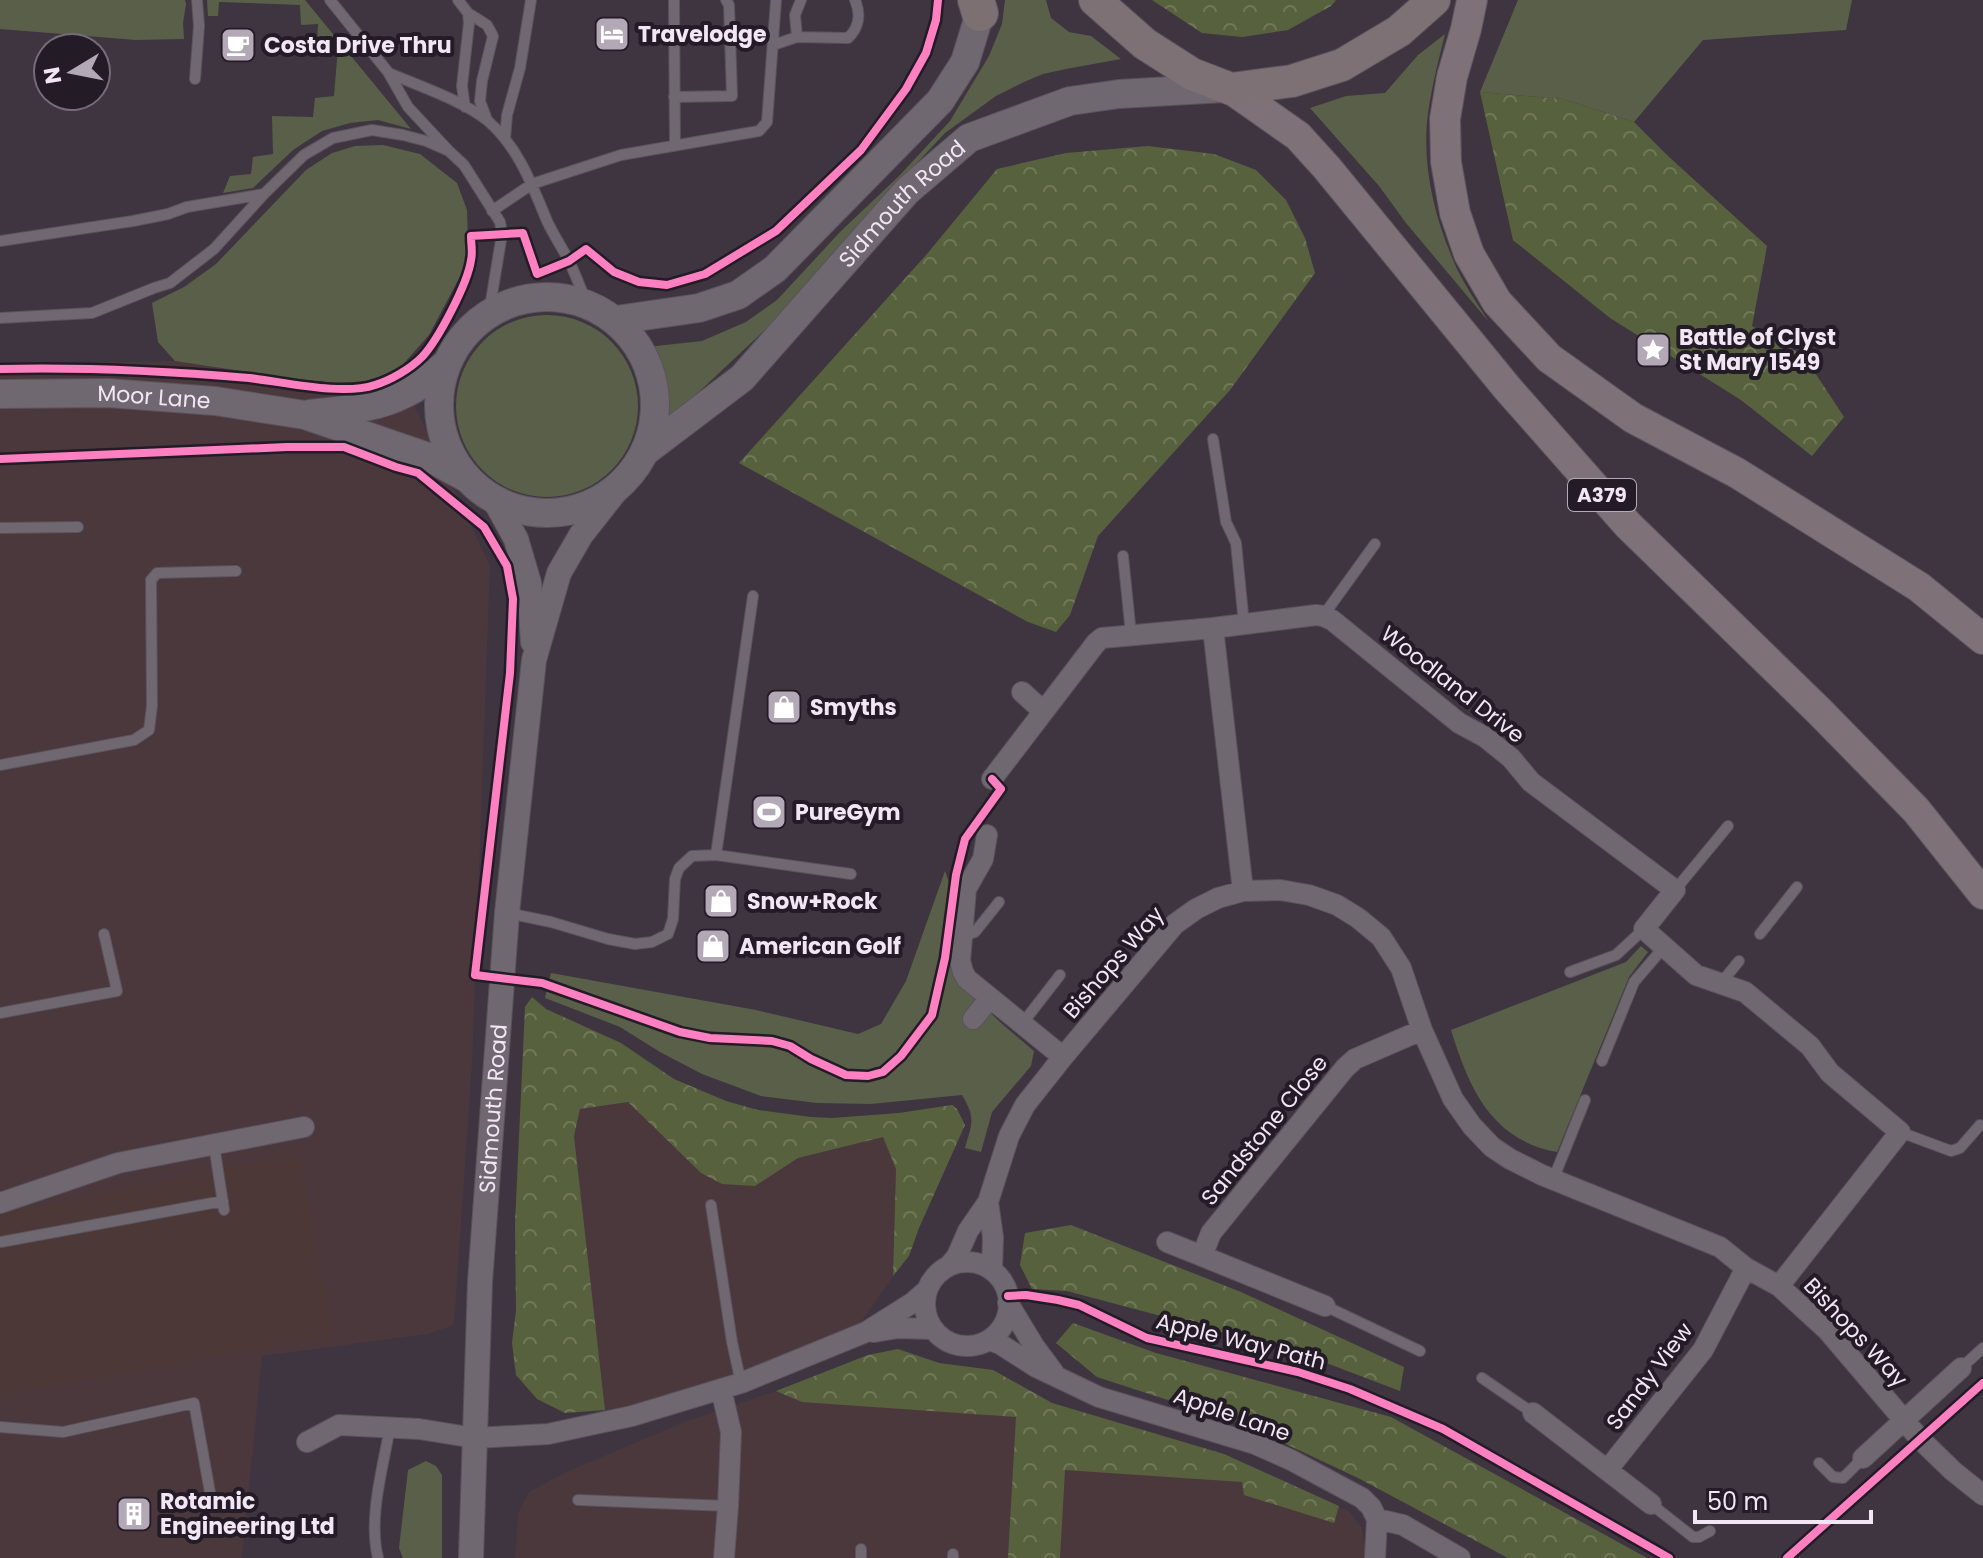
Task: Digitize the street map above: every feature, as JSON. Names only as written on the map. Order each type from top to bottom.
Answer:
[{"type":"highway","points":[[1095,0],[1145,44],[1192,74],[1228,88],[1292,81],[1342,65],[1399,31],[1434,0]]},
{"type":"main road","points":[[1472,0],[1447,105],[1446,162],[1455,213],[1469,254],[1497,302],[1549,358],[1633,418],[1737,473],[1919,587],[1983,639]]},
{"type":"main road","name":"Sidmouth Road","points":[[616,320],[699,308],[738,295],[775,269],[940,101],[965,62],[979,4]]},
{"type":"main road","name":"Sidmouth Road","points":[[647,450],[742,378],[907,191],[969,138],[1070,101],[1119,94],[1228,88]]},
{"type":"main road","name":"A379","points":[[1228,88],[1298,136],[1318,157],[1508,389],[1628,525],[1916,810],[1983,894]]},
{"type":"main road","points":[[537,296],[562,297],[587,304],[616,320],[639,347],[653,380],[655,415],[647,450],[618,488],[590,505],[558,514],[526,512],[495,501],[465,477],[449,452],[440,423],[439,393],[451,353],[467,331],[489,313],[512,302],[537,296]]},
{"type":"main road","name":"Moor Lane","points":[[305,415],[370,407],[419,386],[446,364]]},
{"type":"main road","name":"Moor Lane","points":[[0,394],[108,393],[215,401],[305,415],[428,457],[465,477]]},
{"type":"street","name":"Sidmouth Road","points":[[534,660],[559,573],[581,535],[618,488]]},
{"type":"street","name":"Sidmouth Road","points":[[471,1558],[480,1282],[507,913],[534,660],[529,583],[516,539],[495,501]]},
{"type":"street","points":[[992,779],[1102,638],[1323,616]]},
{"type":"street","name":"Woodland Drive","points":[[1323,616],[1332,620],[1459,723],[1485,737],[1511,758],[1531,782],[1675,890]]},
{"type":"street","points":[[1213,628],[1243,891]]},
{"type":"street","points":[[1022,692],[1043,711]]},
{"type":"street","points":[[987,835],[983,859],[966,889],[960,961],[963,972],[967,979],[1063,1057]]},
{"type":"street","name":"Bishops Way","points":[[949,1266],[988,1202],[1009,1136],[1025,1105],[1175,924],[1218,898],[1243,891],[1280,890],[1309,895],[1337,905],[1381,937],[1401,968],[1422,1030],[1453,1099],[1492,1147],[1553,1180],[1720,1247],[1746,1268],[1779,1286],[1828,1331],[1920,1439],[1983,1495]]},
{"type":"street","points":[[1675,890],[1644,929],[1696,975],[1745,992],[1810,1046],[1830,1073],[1900,1132],[1779,1286]]},
{"type":"street","points":[[973,1019],[990,998]]},
{"type":"street","name":"Sandstone Close","points":[[1202,1256],[1211,1233],[1345,1068],[1355,1059],[1422,1030]]},
{"type":"street","points":[[0,1203],[118,1163],[304,1127]]},
{"type":"street","name":"Bishops Way","points":[[988,1202],[993,1237],[992,1270]]},
{"type":"street","points":[[1167,1242],[1325,1306]]},
{"type":"street","points":[[967,1262],[981,1265],[992,1270],[1003,1283],[1008,1296],[1005,1322],[989,1340],[973,1346],[960,1346],[947,1341],[928,1322],[925,1308],[927,1290],[931,1281],[949,1266],[967,1262]]},
{"type":"street","name":"Sandy View","points":[[1608,1469],[1703,1350],[1746,1268]]},
{"type":"street","points":[[307,1442],[339,1425],[390,1427],[475,1438],[548,1434],[632,1416],[741,1383],[866,1332],[927,1290]]},
{"type":"street","name":"Apple Lane","points":[[1008,1303],[1057,1377]]},
{"type":"street","points":[[866,1332],[898,1328],[933,1329]]},
{"type":"street","name":"Apple Lane","points":[[989,1340],[1099,1397],[1255,1444],[1279,1455],[1362,1498],[1377,1519],[1403,1525],[1460,1558]]},
{"type":"street","name":"Bishops Way","points":[[1863,1458],[1961,1368]]},
{"type":"street","points":[[721,1389],[731,1432],[724,1558]]},
{"type":"street","points":[[1533,1413],[1651,1504]]},
{"type":"street","points":[[1375,1558],[1377,1519]]},
{"type":"lane","points":[[195,79],[199,26],[197,0]]},
{"type":"lane","points":[[330,0],[388,72],[408,107],[464,165],[500,222],[502,234],[489,313]]},
{"type":"lane","points":[[458,0],[468,13],[487,25],[493,36],[480,101],[488,121]]},
{"type":"lane","points":[[505,139],[507,115],[520,68],[531,0]]},
{"type":"lane","points":[[674,0],[675,145]]},
{"type":"lane","points":[[674,97],[732,96],[729,5],[726,0]]},
{"type":"lane","points":[[492,211],[532,184],[621,155],[759,131],[767,122],[776,0]]},
{"type":"lane","points":[[797,37],[795,15],[801,0]]},
{"type":"lane","points":[[773,45],[797,37],[848,38],[857,26],[855,0]]},
{"type":"lane","points":[[465,107],[462,86],[468,13]]},
{"type":"lane","points":[[388,72],[465,107],[488,121],[505,139],[532,184],[587,304]]},
{"type":"lane","points":[[0,318],[92,313],[170,283],[214,249],[304,155],[333,138],[372,130],[384,131],[426,141],[449,151]]},
{"type":"lane","points":[[0,241],[133,221],[187,207],[264,194]]},
{"type":"lane","points":[[1213,439],[1226,522],[1236,543],[1244,624]]},
{"type":"lane","points":[[0,528],[78,527]]},
{"type":"lane","points":[[1323,616],[1375,544]]},
{"type":"lane","points":[[1123,556],[1131,634]]},
{"type":"lane","points":[[0,765],[134,740],[149,730],[152,706],[151,580],[157,573],[236,571]]},
{"type":"lane","points":[[716,855],[753,596]]},
{"type":"lane","points":[[1675,890],[1728,826]]},
{"type":"lane","points":[[507,913],[635,944],[652,942],[668,934],[673,919],[675,879],[679,868],[692,856],[716,855],[851,874]]},
{"type":"lane","points":[[1760,934],[1797,887]]},
{"type":"lane","points":[[961,938],[975,932],[999,902]]},
{"type":"lane","points":[[1570,972],[1616,955],[1644,929]]},
{"type":"lane","points":[[0,1013],[117,991],[104,934]]},
{"type":"lane","points":[[1602,1061],[1634,982],[1664,947]]},
{"type":"lane","points":[[1721,983],[1739,961]]},
{"type":"lane","points":[[1022,1024],[1060,975]]},
{"type":"lane","points":[[1553,1180],[1585,1100]]},
{"type":"lane","points":[[1900,1132],[1951,1151],[1960,1148],[1980,1125]]},
{"type":"lane","points":[[1,1242],[223,1205],[214,1145]]},
{"type":"lane","points":[[711,1205],[741,1383]]},
{"type":"lane","points":[[1325,1306],[1420,1351]]},
{"type":"lane","points":[[1961,1368],[1983,1348]]},
{"type":"lane","points":[[1482,1378],[1533,1413]]},
{"type":"lane","points":[[0,1427],[63,1432],[194,1403],[211,1498]]},
{"type":"lane","points":[[378,1558],[374,1543],[375,1513],[390,1427]]},
{"type":"lane","points":[[1819,1463],[1833,1477],[1843,1478],[1863,1458]]},
{"type":"lane","points":[[578,1500],[728,1506]]},
{"type":"lane","points":[[1651,1504],[1693,1537],[1710,1531]]},
{"type":"shaded area","points":[[175,361],[355,385],[398,370],[490,566],[472,1063],[454,1325],[428,1334],[262,1356],[242,1558],[0,1558],[0,364]]},
{"type":"shaded area","points":[[628,1102],[701,1173],[755,1186],[798,1158],[883,1136],[896,1169],[893,1276],[857,1328],[776,1362],[637,1404],[605,1410],[574,1136],[580,1109]]},
{"type":"shaded area","points":[[292,1155],[301,1161],[333,1336],[0,1396],[0,1214]]},
{"type":"shaded area","points":[[898,1349],[939,1363],[993,1370],[1052,1403],[1224,1454],[1349,1511],[1362,1528],[1364,1544],[1384,1558],[515,1558],[518,1513],[529,1492],[564,1473],[684,1422],[868,1355]]},
{"type":"green space","points":[[0,0],[185,0],[186,4],[184,39],[136,40],[112,38],[112,32],[0,29]]},
{"type":"green space","points":[[207,0],[305,0],[411,129],[378,120],[350,123],[322,131],[293,150],[253,188],[223,193],[230,176],[251,174],[253,157],[273,154],[272,116],[313,117],[315,98],[334,96],[338,47],[317,45],[318,24],[301,25],[300,5],[219,2],[218,16],[208,16]]},
{"type":"green space","points":[[1005,0],[1046,0],[1051,18],[1069,32],[1091,36],[1121,59],[1043,74],[996,96],[945,133],[843,242],[801,296],[665,420],[661,373],[647,347],[702,341],[746,322],[777,300],[950,121],[989,56],[1002,24]]},
{"type":"green space","points":[[1152,0],[1336,0],[1331,6],[1288,30],[1242,37],[1202,33]]},
{"type":"green space","points":[[1518,0],[1852,0],[1846,30],[1703,40],[1634,122],[1563,99],[1480,92]]},
{"type":"green space","points":[[1445,34],[1427,127],[1431,189],[1449,250],[1489,322],[1379,186],[1310,108],[1346,96],[1385,93],[1418,55]]},
{"type":"green space","points":[[1480,92],[1563,99],[1634,122],[1767,246],[1752,326],[1804,356],[1844,417],[1812,456],[1741,400],[1610,318],[1513,240]]},
{"type":"green space","points":[[383,145],[420,154],[457,183],[467,210],[468,242],[464,269],[429,335],[398,370],[355,385],[175,361],[158,342],[152,303],[184,287],[216,264],[306,170],[332,153],[355,146]]},
{"type":"green space","points":[[1148,146],[1214,154],[1256,170],[1286,200],[1305,238],[1315,273],[1230,390],[1098,536],[1070,615],[1056,632],[1028,622],[739,463],[927,254],[997,169],[1066,153]]},
{"type":"green space","points":[[547,315],[582,322],[598,330],[611,342],[623,355],[631,371],[638,406],[631,441],[623,457],[611,470],[598,482],[582,490],[547,497],[512,490],[496,482],[483,470],[471,457],[463,441],[456,406],[463,371],[471,355],[483,342],[496,330],[512,322]]},
{"type":"green space","points":[[945,871],[950,885],[941,954],[965,988],[1034,1051],[1031,1066],[992,1112],[981,1152],[965,1148],[971,1121],[962,1095],[871,1104],[817,1103],[761,1096],[702,1074],[620,1027],[545,998],[551,973],[756,1010],[858,1034],[881,1024],[906,981]]},
{"type":"green space","points":[[1641,946],[1648,952],[1629,977],[1557,1152],[1534,1146],[1515,1136],[1499,1123],[1475,1091],[1451,1030],[1626,962]]},
{"type":"green space","points":[[532,997],[546,1009],[621,1043],[674,1079],[726,1101],[758,1110],[832,1118],[952,1105],[965,1125],[909,1256],[893,1276],[896,1169],[883,1137],[798,1158],[755,1186],[722,1184],[701,1173],[628,1102],[580,1109],[574,1136],[605,1410],[565,1413],[537,1399],[516,1375],[512,1343],[516,1311],[515,1224],[525,1007]]},
{"type":"green space","points":[[1071,1225],[1241,1292],[1404,1367],[1400,1391],[1300,1353],[1067,1291],[1032,1289],[1020,1265],[1025,1233]]},
{"type":"green space","points":[[1073,1323],[1156,1353],[1391,1417],[1647,1558],[1508,1558],[1358,1478],[1248,1426],[1097,1377],[1056,1343]]},
{"type":"green space","points":[[898,1349],[939,1363],[993,1370],[1052,1403],[1224,1454],[1339,1506],[1334,1523],[1244,1495],[1242,1482],[1065,1470],[1060,1558],[1008,1558],[1016,1417],[802,1402],[776,1391],[868,1355]]},
{"type":"green space","points":[[426,1461],[436,1466],[442,1475],[442,1558],[403,1558],[399,1548],[408,1470]]},
{"type":"cycle path","points":[[0,369],[187,373],[330,389],[375,385],[412,366],[436,338],[469,270],[471,236],[523,233],[537,274],[569,261],[586,249],[614,272],[639,282],[667,285],[705,274],[776,231],[861,150],[906,89],[926,53],[936,20],[938,0]]},
{"type":"cycle path","points":[[0,459],[344,447],[418,473],[484,527],[507,566],[513,599],[510,673],[475,975],[542,983],[680,1032],[710,1038],[772,1041],[790,1046],[846,1075],[868,1076],[883,1072],[901,1056],[932,1015],[965,839],[1001,789],[992,779]]},
{"type":"cycle path","name":"Apple Way Path","points":[[1008,1296],[1026,1295],[1079,1305],[1147,1338],[1298,1372],[1350,1389],[1443,1429],[1669,1558]]},
{"type":"cycle path","points":[[1787,1558],[1983,1383]]},
{"type":"place","name":"Travelodge","points":[[612,34]]},
{"type":"place","name":"Costa Drive Thru","points":[[238,45]]},
{"type":"place","name":"Battle of Clyst St Mary 1549","points":[[1653,350]]},
{"type":"place","name":"Smyths","points":[[784,707]]},
{"type":"place","name":"PureGym","points":[[769,812]]},
{"type":"place","name":"Snow+Rock","points":[[721,901]]},
{"type":"place","name":"American Golf","points":[[713,946]]},
{"type":"place","name":"Rotamic Engineering Ltd","points":[[134,1514]]}]
